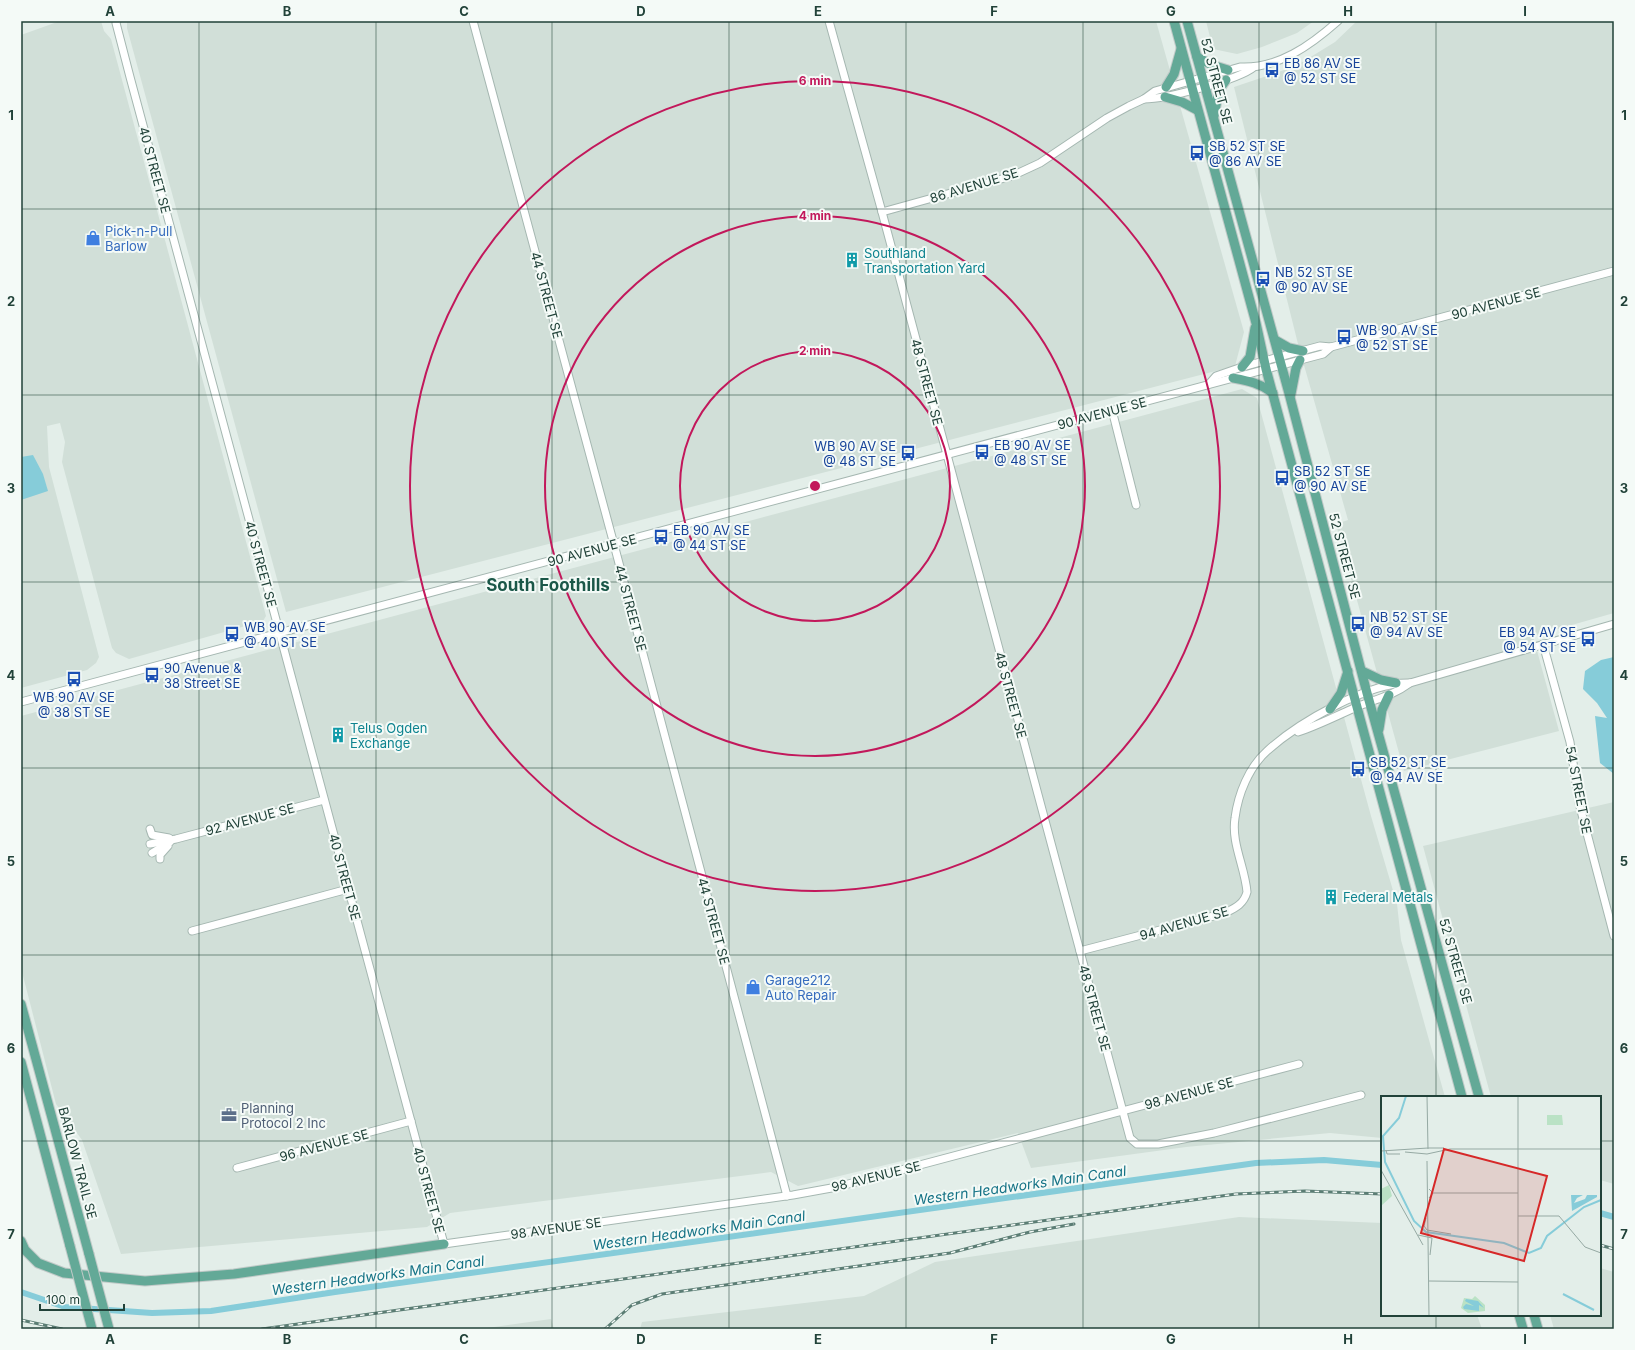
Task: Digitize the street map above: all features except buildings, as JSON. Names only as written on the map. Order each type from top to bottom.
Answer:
[{"type":"main road","name":"52 STREET SE","points":[[1174,21],[1462,1096]]},
{"type":"main road","name":"52 STREET SE","points":[[1187,21],[1275,340],[1368,697],[1479,1096]]},
{"type":"main road","points":[[1166,87],[1174,74],[1182,47]]},
{"type":"main road","points":[[1197,57],[1212,65],[1228,70]]},
{"type":"main road","points":[[1213,119],[1219,90],[1226,80]]},
{"type":"main road","points":[[1165,97],[1182,102],[1198,110]]},
{"type":"main road","points":[[1242,367],[1250,357],[1256,323]]},
{"type":"main road","points":[[1275,340],[1289,348],[1303,351]]},
{"type":"main road","points":[[1290,397],[1296,368],[1300,360]]},
{"type":"main road","points":[[1233,378],[1253,381],[1264,385],[1273,393]]},
{"type":"main road","points":[[1330,709],[1341,692],[1348,669]]},
{"type":"main road","points":[[1362,671],[1381,680],[1396,683]]},
{"type":"main road","points":[[1378,732],[1382,710],[1389,695]]},
{"type":"main road","name":"BARLOW TRAIL SE","points":[[21,1004],[109,1329]]},
{"type":"main road","points":[[21,1062],[92,1329]]},
{"type":"main road","points":[[21,1241],[25,1250],[38,1263],[64,1272],[146,1281],[234,1274],[444,1244]]},
{"type":"main road","points":[[1519,1316],[1523,1329]]},
{"type":"main road","points":[[1534,1316],[1538,1329]]},
{"type":"street","name":"44 STREET SE","points":[[473,21],[787,1196]]},
{"type":"street","name":"48 STREET SE","points":[[829,21],[882,212],[1130,1138],[1137,1144],[1158,1144],[1214,1133],[1361,1095]]},
{"type":"street","name":"86 AVENUE SE","points":[[1203,82],[1228,70],[1240,67],[1254,67],[1284,58],[1302,50],[1319,38],[1338,21]]},
{"type":"street","name":"40 STREET SE","points":[[116,22],[444,1244]]},
{"type":"street","name":"86 AVENUE SE","points":[[882,212],[1012,176],[1040,163],[1107,118],[1144,99],[1155,91],[1166,87],[1226,80],[1246,74],[1254,67]]},
{"type":"street","name":"86 AVENUE SE","points":[[1144,99],[1165,97],[1191,85]]},
{"type":"street","name":"90 AVENUE SE","points":[[21,702],[1233,378],[1320,346],[1331,347],[1614,271]]},
{"type":"street","name":"90 AVENUE SE","points":[[1280,361],[1300,360],[1323,354],[1331,347]]},
{"type":"street","name":"90 AVENUE SE","points":[[1209,384],[1216,376],[1242,367],[1266,365]]},
{"type":"street","points":[[1112,410],[1136,504]]},
{"type":"street","name":"94 AVENUE SE","points":[[1288,735],[1317,725],[1357,702],[1396,683],[1410,683],[1614,624]]},
{"type":"street","name":"54 STREET SE","points":[[1543,644],[1570,742],[1579,803],[1614,936]]},
{"type":"street","name":"94 AVENUE SE","points":[[1368,697],[1389,695],[1398,692],[1410,683]]},
{"type":"street","name":"94 AVENUE SE","points":[[1080,951],[1224,913],[1240,905],[1246,898],[1247,892],[1235,836],[1234,818],[1240,793],[1254,766],[1267,751],[1288,735],[1330,709],[1357,702]]},
{"type":"street","name":"92 AVENUE SE","points":[[176,839],[324,800]]},
{"type":"street","points":[[150,829],[152,835],[176,839]]},
{"type":"street","points":[[150,844],[176,839]]},
{"type":"street","points":[[152,853],[176,839]]},
{"type":"street","points":[[160,859],[160,855],[176,839]]},
{"type":"street","points":[[192,931],[348,889]]},
{"type":"street","name":"98 AVENUE SE","points":[[444,1244],[787,1196],[837,1187],[1299,1064]]},
{"type":"street","name":"96 AVENUE SE","points":[[237,1168],[411,1121]]},
{"type":"shaded area","points":[[60,21],[101,21],[104,31],[111,39],[266,616],[263,621],[129,659],[116,653],[112,648],[62,462],[65,442],[60,423],[47,426],[49,467],[99,657],[96,663],[87,670],[21,688],[21,35]]},
{"type":"shaded area","points":[[127,21],[1156,21],[1244,332],[1235,366],[286,612],[127,28]]},
{"type":"shaded area","points":[[1206,21],[1314,21],[1297,33],[1262,47],[1237,54],[1213,49]]},
{"type":"shaded area","points":[[1357,21],[1614,21],[1614,613],[1533,636],[1559,731],[1404,771],[1336,524],[1348,520],[1298,344],[1234,87],[1296,66],[1335,42]]},
{"type":"shaded area","points":[[1242,389],[1257,398],[1371,816],[1397,904],[1401,940],[1445,1096],[1381,1096],[1381,1138],[1330,1133],[1186,1147],[1031,1168],[1018,1133],[798,1186],[771,1172],[450,1213],[427,1227],[121,1254],[82,1140],[56,1104],[21,968],[21,716]]},
{"type":"shaded area","points":[[1614,802],[1614,1184],[1601,1180],[1601,1096],[1491,1096],[1423,846]]},
{"type":"shaded area","points":[[1239,1217],[1381,1223],[1381,1316],[1477,1316],[1482,1329],[640,1329],[642,1322],[864,1296],[935,1262]]},
{"type":"shaded area","points":[[1601,1268],[1614,1272],[1614,1329],[1554,1329],[1550,1316],[1601,1316]]},
{"type":"shaded area","points":[[551,1319],[554,1329],[480,1329]]},
{"type":"water","points":[[33,455],[43,474],[48,491],[21,500],[21,457]]},
{"type":"water","points":[[1614,657],[1614,774],[1600,763],[1595,716],[1607,718],[1597,703],[1583,689],[1585,671],[1601,660]]},
{"type":"waterway","name":"Western Headworks Main Canal","points":[[21,1292],[65,1307],[152,1313],[211,1311],[335,1292],[1256,1163],[1324,1160],[1381,1165]]},
{"type":"waterway","name":"Western Headworks Main Canal","points":[[1601,1213],[1614,1217]]},
{"type":"railway","points":[[262,1329],[1236,1194],[1305,1191],[1381,1194]]},
{"type":"railway","points":[[605,1329],[632,1305],[662,1294],[950,1253],[1030,1232],[1074,1224]]},
{"type":"railway","points":[[1601,1245],[1614,1249]]},
{"type":"railway","points":[[21,1320],[62,1329]]},
{"type":"place","name":"EB 86 AV SE @ 52 ST SE","points":[[1272,70]]},
{"type":"place","name":"SB 52 ST SE @ 86 AV SE","points":[[1197,153]]},
{"type":"place","name":"Pick-n-Pull Barlow","points":[[93,238]]},
{"type":"place","name":"Southland Transportation Yard","points":[[852,260]]},
{"type":"place","name":"NB 52 ST SE @ 90 AV SE","points":[[1263,279]]},
{"type":"place","name":"WB 90 AV SE @ 52 ST SE","points":[[1344,337]]},
{"type":"place","name":"EB 90 AV SE @ 48 ST SE","points":[[982,452]]},
{"type":"place","name":"WB 90 AV SE @ 48 ST SE","points":[[908,453]]},
{"type":"place","name":"SB 52 ST SE @ 90 AV SE","points":[[1282,478]]},
{"type":"place","name":"EB 90 AV SE @ 44 ST SE","points":[[661,537]]},
{"type":"place","name":"NB 52 ST SE @ 94 AV SE","points":[[1358,624]]},
{"type":"place","name":"WB 90 AV SE @ 40 ST SE","points":[[232,634]]},
{"type":"place","name":"EB 94 AV SE @ 54 ST SE","points":[[1588,639]]},
{"type":"place","name":"90 Avenue & 38 Street SE","points":[[152,675]]},
{"type":"place","name":"WB 90 AV SE @ 38 ST SE","points":[[74,679]]},
{"type":"place","name":"Telus Ogden Exchange","points":[[338,735]]},
{"type":"place","name":"SB 52 ST SE @ 94 AV SE","points":[[1358,769]]},
{"type":"place","name":"Federal Metals","points":[[1331,897]]},
{"type":"place","name":"Garage212 Auto Repair","points":[[753,987]]},
{"type":"place","name":"Planning Protocol 2 Inc","points":[[229,1115]]},
{"type":"district","name":"South Foothills","points":[[548,585]]}]
